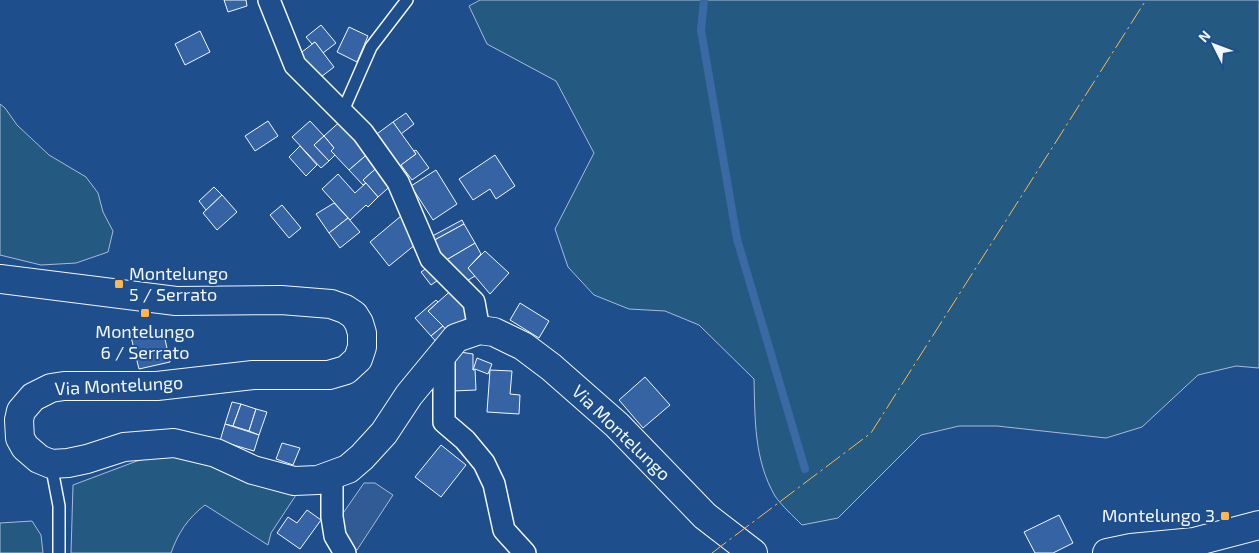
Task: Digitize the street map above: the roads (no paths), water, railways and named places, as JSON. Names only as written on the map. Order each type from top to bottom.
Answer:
[{"type":"street","points":[[51,464],[87,459],[124,447],[174,442],[216,453],[253,470],[294,482],[318,480],[332,476],[348,469],[384,433],[409,395],[456,338],[478,330],[474,302],[431,259],[398,182],[363,133],[296,65],[268,0]]},
{"type":"street","name":"Via Montelungo","points":[[0,280],[176,301],[280,300],[331,304],[345,309],[354,315],[361,328],[362,346],[358,359],[346,370],[329,375],[253,375],[156,386],[64,386],[51,388],[27,403],[21,411],[19,420],[20,438],[31,454],[51,464]]},
{"type":"street","name":"Via Montelungo","points":[[478,330],[494,332],[523,346],[551,367],[617,425],[705,516],[753,553]]},
{"type":"street","points":[[444,354],[444,422],[465,440],[484,463],[494,484],[504,530],[525,553]]},
{"type":"street","points":[[332,476],[332,517],[335,536],[345,553]]},
{"type":"street","points":[[1107,553],[1131,548],[1194,542],[1259,525]]},
{"type":"lane","points":[[342,113],[371,47],[407,0]]},
{"type":"lane","points":[[51,464],[59,506],[59,553]]},
{"type":"waterway","points":[[704,0],[701,30],[737,239],[805,469]]},
{"type":"place","name":"Montelungo 5 / Serrato","points":[[119,284]]},
{"type":"place","name":"Montelungo 6 / Serrato","points":[[145,313]]},
{"type":"place","name":"Montelungo 3","points":[[1225,516]]}]
